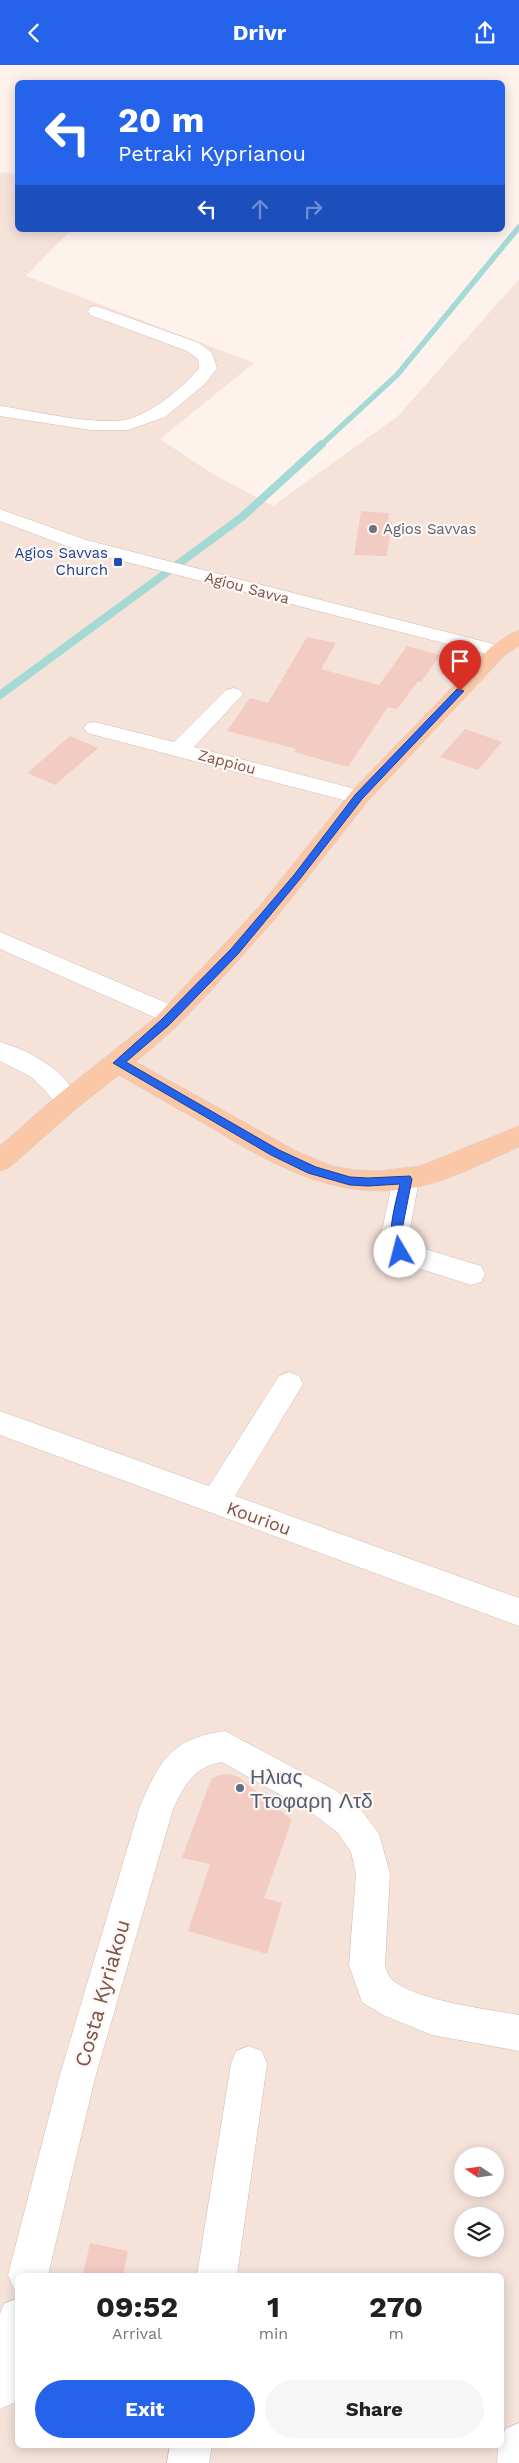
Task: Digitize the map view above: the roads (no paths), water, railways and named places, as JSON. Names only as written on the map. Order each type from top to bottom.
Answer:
[{"type":"main road","points":[[0,1161],[68,1101],[118,1063],[172,1015],[234,951],[260,921],[359,797],[498,651],[519,637]]},
{"type":"main road","points":[[118,1063],[275,1152],[312,1170],[350,1181],[368,1182],[406,1179],[440,1170],[519,1136]]},
{"type":"street","points":[[0,411],[90,425],[128,425],[159,413],[199,380],[208,368],[206,357],[193,347],[96,311]]},
{"type":"street","name":"Agiou Savva","points":[[0,515],[79,544],[498,651]]},
{"type":"street","points":[[179,750],[233,694]]},
{"type":"street","name":"Zappiou","points":[[95,728],[359,797]]},
{"type":"street","points":[[0,940],[172,1015]]},
{"type":"street","points":[[0,1051],[46,1074],[68,1101]]},
{"type":"street","points":[[406,1179],[395,1235],[400,1252],[471,1274]]},
{"type":"street","points":[[215,1502],[289,1384]]},
{"type":"street","name":"Kouriou","points":[[0,1423],[519,1612]]},
{"type":"street","name":"Costa Kyriakou","points":[[28,2273],[77,2078],[157,1806],[169,1782],[182,1763],[200,1750],[225,1747],[323,1801],[350,1822],[366,1846],[373,1874],[367,1965],[375,1989],[396,2002],[432,2017],[519,2033]]},
{"type":"street","points":[[217,2273],[249,2064]]},
{"type":"street","points":[[0,2389],[15,2330]]},
{"type":"street","points":[[518,2463],[519,2443]]},
{"type":"street","points":[[188,2463],[190,2448]]},
{"type":"waterway","points":[[321,445],[397,375],[519,227]]},
{"type":"waterway","points":[[0,695],[242,517],[322,444]]},
{"type":"place","name":"Agios Savvas","points":[[373,529]]},
{"type":"place","name":"Agios Savvas Church","points":[[118,562]]},
{"type":"place","name":"Ηλιας Ττοφαρη Λτδ","points":[[240,1788]]}]
